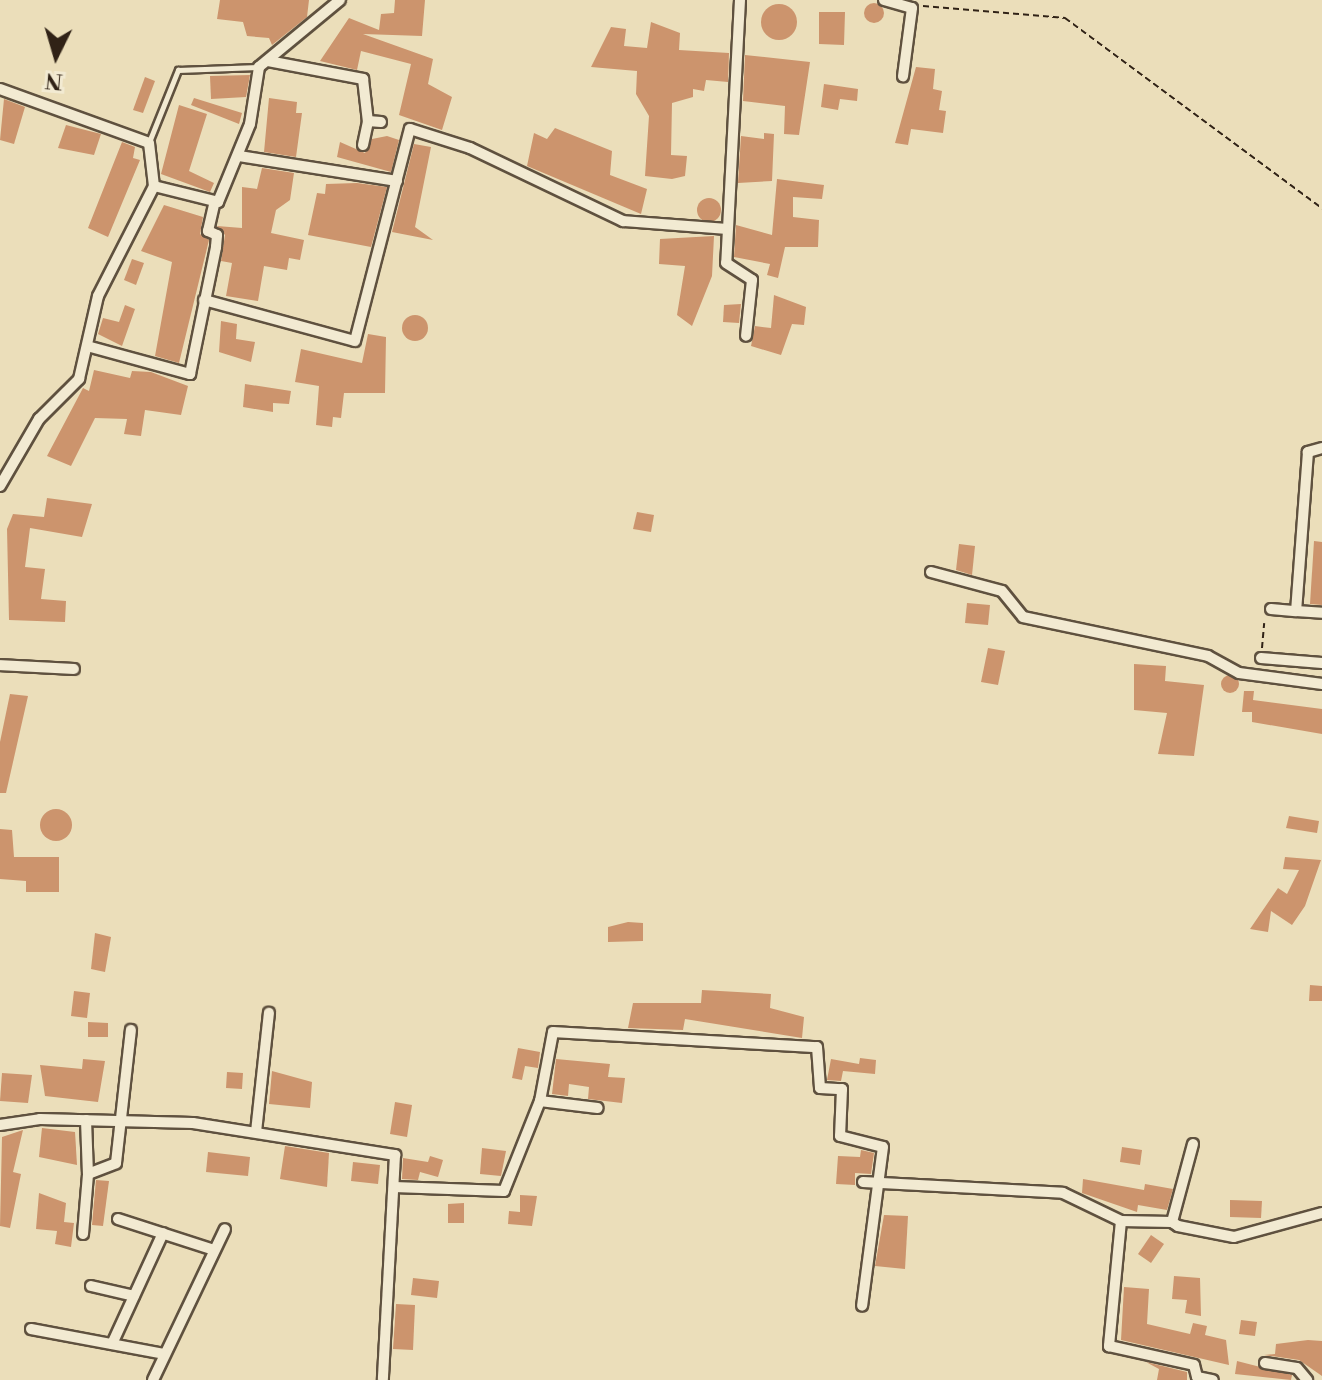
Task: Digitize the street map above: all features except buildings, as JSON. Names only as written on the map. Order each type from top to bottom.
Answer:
[{"type":"street","points":[[87,346],[190,374],[217,236],[208,231],[214,204],[239,156],[263,64],[340,0]]},
{"type":"street","points":[[740,0],[726,229],[727,266],[752,280],[746,336]]},
{"type":"street","points":[[884,0],[912,8],[903,76]]},
{"type":"street","points":[[263,64],[363,79],[368,122],[363,145]]},
{"type":"street","points":[[0,89],[149,143],[154,186],[98,296],[79,379],[39,419],[0,486]]},
{"type":"street","points":[[368,122],[381,122]]},
{"type":"street","points":[[204,300],[355,341],[410,129],[470,148],[623,221],[726,229]]},
{"type":"street","points":[[239,156],[397,181]]},
{"type":"street","points":[[154,186],[214,204]]},
{"type":"street","points":[[1296,611],[1308,452],[1322,448]]},
{"type":"street","points":[[931,572],[1002,591],[1023,617],[1208,656],[1239,673],[1322,684]]},
{"type":"street","points":[[1271,609],[1322,613]]},
{"type":"street","points":[[1261,658],[1322,663]]},
{"type":"street","points":[[0,665],[74,669]]},
{"type":"street","points":[[256,1132],[269,1013]]},
{"type":"street","points":[[88,1174],[113,1169],[123,1122],[131,1030]]},
{"type":"street","points":[[394,1187],[510,1188],[540,1101],[553,1032],[815,1047],[820,1088],[842,1089],[840,1136],[883,1147],[862,1306]]},
{"type":"street","points":[[540,1101],[598,1108]]},
{"type":"street","points":[[83,1234],[88,1174],[86,1120]]},
{"type":"street","points":[[0,1125],[86,1120],[256,1132],[395,1155],[383,1380]]},
{"type":"street","points":[[1172,1222],[1193,1144]]},
{"type":"street","points":[[863,1182],[1063,1193],[1121,1221],[1172,1222],[1234,1237],[1322,1213]]},
{"type":"street","points":[[118,1219],[214,1250]]},
{"type":"street","points":[[1121,1221],[1109,1346],[1172,1358],[1213,1380]]},
{"type":"street","points":[[153,1380],[225,1229]]},
{"type":"street","points":[[112,1344],[163,1233]]},
{"type":"street","points":[[91,1286],[134,1296]]},
{"type":"street","points":[[31,1329],[164,1354]]},
{"type":"street","points":[[1265,1363],[1297,1368],[1307,1380]]},
{"type":"lane","points":[[149,143],[178,70],[263,64]]},
{"type":"path","points":[[912,8],[1065,18],[1322,208]]}]
